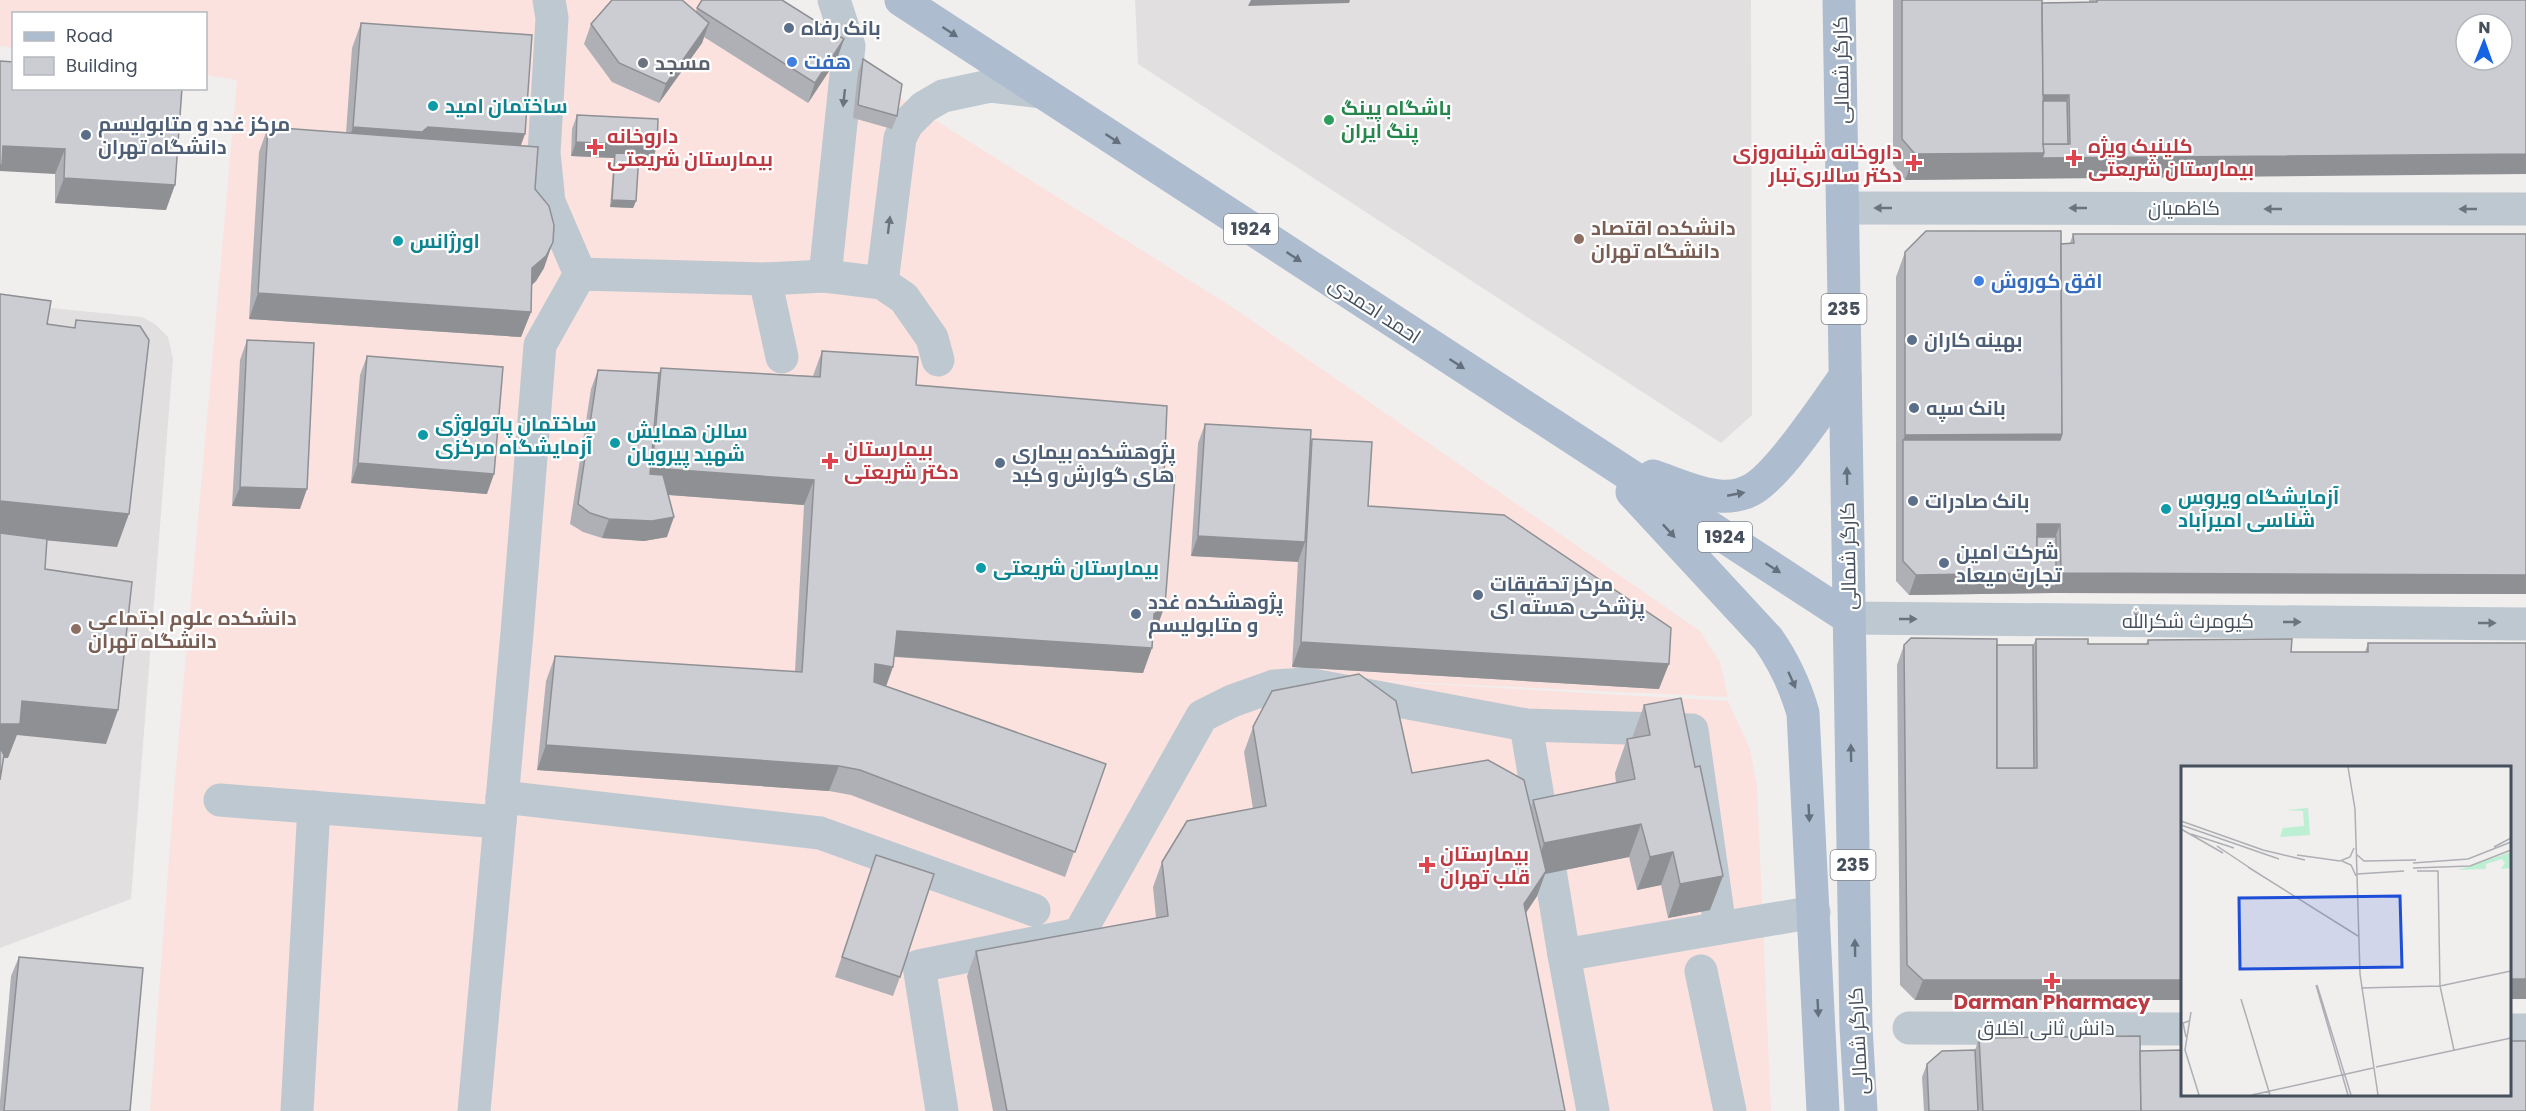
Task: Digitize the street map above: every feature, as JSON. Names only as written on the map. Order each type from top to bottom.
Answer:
[{"type":"main road","name":"احمد احمدی","points":[[901,0],[1849,618]]},
{"type":"main road","name":"کارگر شمالی","points":[[1839,0],[1856,1027],[1862,1111]]},
{"type":"main road","points":[[1600,457],[1690,489],[1719,496],[1736,495],[1750,490],[1772,472],[1845,377]]},
{"type":"main road","name":"کارگر شمالی","points":[[1600,457],[1768,639],[1787,670],[1803,712],[1823,1111]]},
{"type":"street","points":[[549,0],[552,18],[544,153],[549,202],[580,274]]},
{"type":"street","points":[[825,276],[849,46],[834,0]]},
{"type":"street","points":[[882,283],[900,138],[908,124],[924,107],[944,96],[990,86],[1042,92]]},
{"type":"street","name":"کاظمیان","points":[[1843,208],[2526,209]]},
{"type":"street","points":[[580,274],[765,279],[825,276],[882,283],[904,298],[932,339],[938,360]]},
{"type":"street","points":[[474,1111],[540,345],[580,274]]},
{"type":"street","points":[[765,279],[782,357]]},
{"type":"street","name":"کیومرث شکرالله","points":[[1849,618],[2526,624]]},
{"type":"street","points":[[942,1111],[919,966],[1079,934],[1202,716],[1232,701],[1274,686],[1307,684],[1526,725],[1692,730],[1720,927]]},
{"type":"street","points":[[1526,725],[1564,955],[1593,1111]]},
{"type":"street","points":[[220,800],[314,807],[501,809],[820,833],[1034,910]]},
{"type":"street","points":[[297,1111],[314,807]]},
{"type":"street","points":[[1564,955],[1814,912]]},
{"type":"street","points":[[1701,971],[1730,1111]]},
{"type":"street","name":"دانش ثانی اخلاق","points":[[1909,1028],[2181,1029]]},
{"type":"shaded area","name":"بیمارستان دکتر شریعتی","points":[[0,0],[745,0],[1235,309],[1700,631],[1720,662],[1728,697],[1320,678],[1728,701],[1750,749],[1757,786],[1771,1111],[150,1111],[175,779],[237,80],[207,75],[207,12],[12,12],[12,48],[0,46]]},
{"type":"shaded area","name":"دانشکده اقتصاد دانشگاه تهران","points":[[1135,0],[1751,0],[1752,415],[1721,443],[1138,64]]},
{"type":"shaded area","name":"دانشکده علوم اجتماعی دانشگاه تهران","points":[[0,303],[142,317],[155,324],[168,337],[173,359],[131,899],[0,948]]},
{"type":"building","name":"مسجد","points":[[612,0],[682,0],[709,23],[666,84],[619,63],[591,24]]},
{"type":"building","points":[[702,0],[782,0],[844,39],[815,83],[697,8]]},
{"type":"building","points":[[1902,0],[2042,0],[2044,153],[1915,154],[1902,139]]},
{"type":"building","points":[[2097,0],[2526,0],[2526,154],[2042,158],[2043,144],[2070,144],[2069,95],[2043,95],[2042,3],[2097,2]]},
{"type":"building","name":"ساختمان امید","points":[[361,23],[532,35],[525,134],[428,127],[422,132],[353,127]]},
{"type":"building","points":[[863,59],[902,84],[897,116],[858,105]]},
{"type":"building","name":"مرکز غدد و متابولیسم دانشگاه تهران","points":[[0,61],[12,62],[12,90],[182,90],[175,185],[64,178],[65,149],[3,146],[2,165],[0,165]]},
{"type":"building","points":[[2043,101],[2067,101],[2068,144],[2043,144]]},
{"type":"building","points":[[577,115],[658,119],[657,146],[576,142]]},
{"type":"building","name":"اورژانس","points":[[268,127],[538,147],[535,189],[549,206],[554,225],[553,242],[546,256],[532,268],[531,312],[258,293]]},
{"type":"building","points":[[615,153],[639,154],[636,201],[612,200]]},
{"type":"building","points":[[1926,231],[2061,231],[2062,434],[1905,435],[1905,252]]},
{"type":"building","points":[[2073,234],[2526,234],[2526,575],[2061,573],[2060,524],[2037,524],[2037,573],[1916,575],[1903,561],[1903,440],[2060,440],[2062,434],[2061,244],[2074,243]]},
{"type":"building","points":[[0,294],[51,301],[47,324],[75,328],[76,320],[140,326],[149,340],[129,514],[0,501]]},
{"type":"building","points":[[247,340],[314,343],[307,489],[240,487]]},
{"type":"building","name":"بیمارستان شریعتی","points":[[822,351],[918,357],[916,385],[1167,406],[1164,475],[1175,476],[1165,605],[1154,614],[1152,648],[897,631],[893,667],[875,664],[874,682],[1106,764],[1075,852],[860,770],[839,766],[546,745],[555,656],[802,672],[814,480],[652,468],[661,368],[820,377]]},
{"type":"building","name":"ساختمان پاتولوژی آزمایشگاه مرکزی","points":[[367,356],[503,367],[494,474],[358,463]]},
{"type":"building","name":"سالن همایش شهید پیرویان","points":[[598,370],[659,373],[650,474],[663,475],[674,517],[652,521],[609,519],[590,513],[578,504]]},
{"type":"building","points":[[1205,424],[1311,430],[1305,542],[1198,536]]},
{"type":"building","points":[[1312,439],[1372,442],[1368,506],[1504,515],[1671,628],[1669,664],[1301,642]]},
{"type":"building","points":[[0,533],[47,539],[45,569],[132,582],[118,710],[22,701],[20,724],[0,724]]},
{"type":"building","points":[[2037,537],[2056,537],[2056,586],[2032,586],[2037,573]]},
{"type":"building","points":[[1911,638],[1997,639],[1997,768],[2037,768],[2036,639],[2088,639],[2088,644],[2148,644],[2148,640],[2292,639],[2291,652],[2368,652],[2368,643],[2526,643],[2526,979],[2511,979],[2511,766],[2181,766],[2181,980],[1923,980],[1907,965],[1904,645]]},
{"type":"building","points":[[1997,645],[2033,645],[2034,768],[1997,768]]},
{"type":"building","points":[[1359,674],[1396,701],[1412,773],[1488,760],[1524,780],[1546,871],[1524,904],[1565,1111],[1007,1111],[976,951],[1168,916],[1162,862],[1187,821],[1266,806],[1253,727],[1272,691]]},
{"type":"building","points":[[1681,698],[1695,767],[1700,766],[1723,876],[1680,884],[1673,852],[1650,857],[1641,824],[1544,843],[1533,800],[1635,779],[1627,739],[1650,735],[1644,705]]},
{"type":"building","points":[[0,748],[4,755],[0,780]]},
{"type":"building","points":[[876,855],[934,874],[900,977],[842,957]]},
{"type":"building","points":[[19,957],[143,968],[130,1111],[4,1111]]},
{"type":"building","points":[[2140,1036],[2141,1111],[1983,1111],[1979,1038]]},
{"type":"building","points":[[2511,1041],[2526,1041],[2526,1111],[2141,1111],[2140,1051],[2181,1050],[2181,1096],[2511,1096]]},
{"type":"building","points":[[1975,1050],[1978,1111],[1929,1111],[1927,1064],[1942,1051]]},
{"type":"place","name":"بانک رفاه","points":[[789,28]]},
{"type":"place","name":"هفت","points":[[792,62]]},
{"type":"place","name":"مسجد","points":[[643,63]]},
{"type":"place","name":"ساختمان امید","points":[[433,106]]},
{"type":"place","name":"باشگاه پینگ پنگ ایران","points":[[1329,120]]},
{"type":"place","name":"مرکز غدد و متابولیسم دانشگاه تهران","points":[[86,135]]},
{"type":"place","name":"داروخانه بیمارستان شریعتی","points":[[595,147]]},
{"type":"place","name":"کلینیک ویژه بیمارستان شریعتی","points":[[2074,158]]},
{"type":"place","name":"داروخانه شبانه‌روزی دکتر سالاری‌تبار","points":[[1914,163]]},
{"type":"place","name":"دانشکده اقتصاد دانشگاه تهران","points":[[1579,239]]},
{"type":"place","name":"اورژانس","points":[[398,241]]},
{"type":"place","name":"افق کوروش","points":[[1979,281]]},
{"type":"place","name":"بهینه کاران","points":[[1912,340]]},
{"type":"place","name":"بانک سپه","points":[[1914,408]]},
{"type":"place","name":"ساختمان پاتولوژی آزمایشگاه مرکزی","points":[[423,435]]},
{"type":"place","name":"سالن همایش شهید پیرویان","points":[[615,443]]},
{"type":"place","name":"بیمارستان دکتر شریعتی","points":[[830,461]]},
{"type":"place","name":"پژوهشکده بیماری های گوارش و کبد","points":[[1000,463]]},
{"type":"place","name":"بانک صادرات","points":[[1913,501]]},
{"type":"place","name":"آزمایشگاه ویروس شناسی امیرآباد","points":[[2166,509]]},
{"type":"place","name":"شرکت امین تجارت میعاد","points":[[1944,563]]},
{"type":"place","name":"بیمارستان شریعتی","points":[[981,568]]},
{"type":"place","name":"مرکز تحقیقات پزشکی هسته ای","points":[[1478,595]]},
{"type":"place","name":"پژوهشکده غدد و متابولیسم","points":[[1136,614]]},
{"type":"place","name":"دانشکده علوم اجتماعی دانشگاه تهران","points":[[76,629]]},
{"type":"place","name":"بیمارستان قلب تهران","points":[[1427,865]]},
{"type":"place","name":"Darman Pharmacy","points":[[2052,981]]}]
